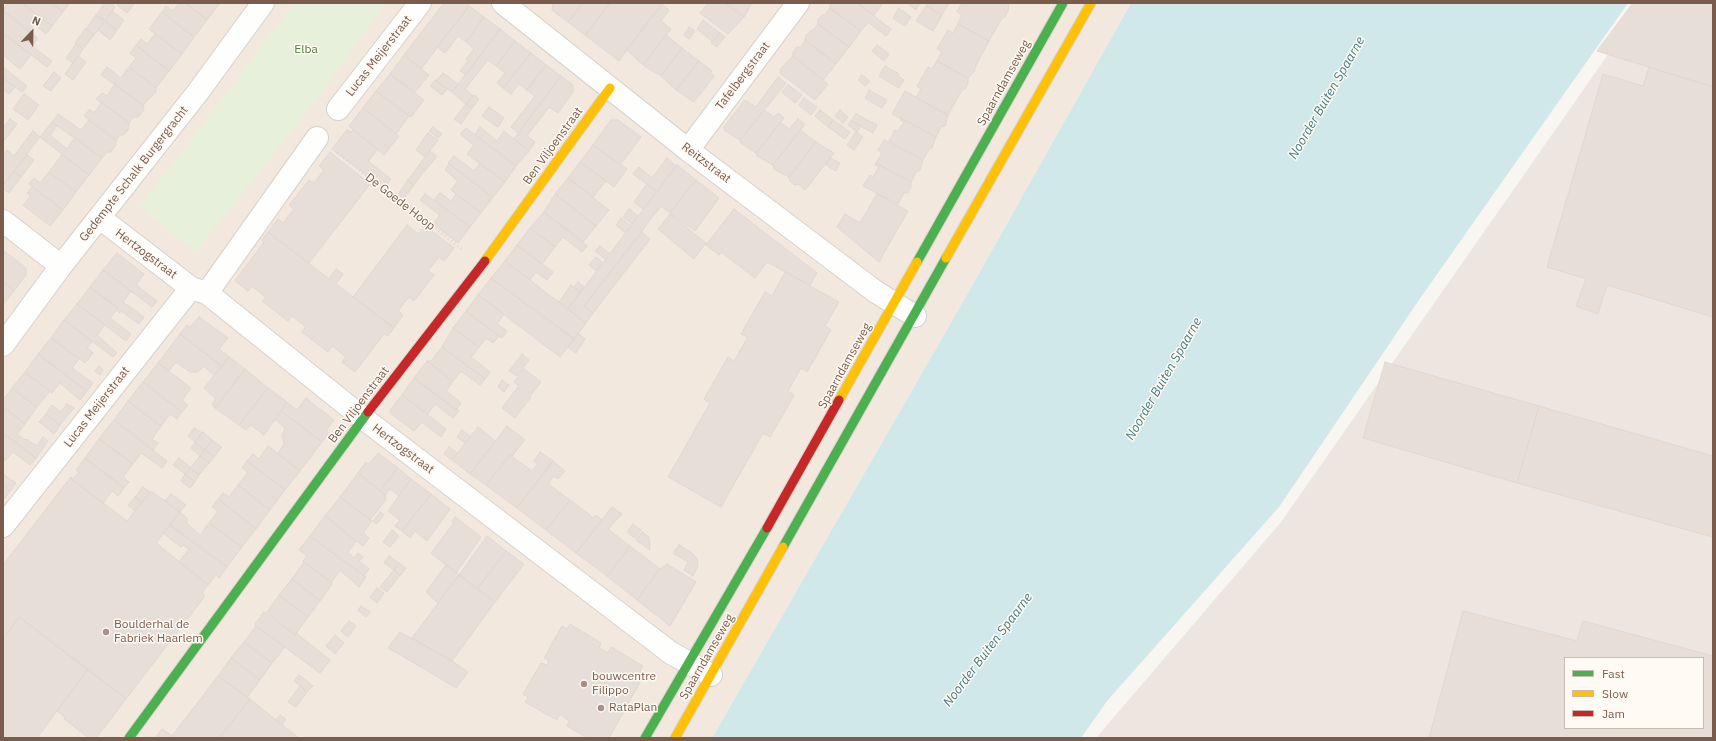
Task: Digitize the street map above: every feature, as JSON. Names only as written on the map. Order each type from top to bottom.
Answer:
[{"type":"main road","name":"Spaarndamseweg","points":[[645,738],[894,303],[1062,3]]},
{"type":"main road","name":"Spaarndamseweg","points":[[675,738],[1091,3]]},
{"type":"main road","name":"Ben Viljoenstraat","points":[[129,738],[363,418],[482,265],[610,88]]},
{"type":"street","name":"Gedempte Schalk Burgergracht","points":[[3,345],[61,266],[198,92],[263,3]]},
{"type":"street","name":"Lucas Meijerstraat","points":[[338,109],[420,3]]},
{"type":"street","name":"Tafelbergstraat","points":[[688,150],[798,3]]},
{"type":"street","name":"Reitzstraat","points":[[513,6],[610,88],[688,150],[876,292],[915,316]]},
{"type":"street","name":"Lucas Meijerstraat","points":[[3,526],[199,290],[317,138]]},
{"type":"street","name":"Hertzogstraat","points":[[100,218],[199,290],[363,418],[671,653],[711,675]]},
{"type":"street","points":[[3,221],[61,266]]},
{"type":"path","name":"De Goede Hoop","points":[[317,138],[482,265]]},
{"type":"shaded area","points":[[3,3],[1131,3],[968,293],[712,738],[3,738]]},
{"type":"shaded area","points":[[1644,3],[1713,3],[1713,738],[1096,738],[1281,522]]},
{"type":"green space","name":"Elba","points":[[294,3],[386,3],[310,108],[196,252],[139,207]]},
{"type":"water","name":"Noorder Buiten Spaarne","points":[[1131,3],[1628,3],[1421,297],[1279,507],[1107,701],[1081,738],[712,738],[968,293]]},
{"type":"building","points":[[8,3],[22,3],[52,26],[46,34],[34,24],[29,31],[3,11]]},
{"type":"building","points":[[22,3],[51,3],[63,12],[52,26]]},
{"type":"building","points":[[51,3],[70,3],[63,12]]},
{"type":"building","points":[[105,3],[110,3],[115,7],[105,21],[96,15]]},
{"type":"building","points":[[119,3],[135,3],[127,13],[117,5]]},
{"type":"building","points":[[179,3],[185,3],[207,20],[194,37],[162,12],[166,6],[173,11]]},
{"type":"building","points":[[185,3],[220,3],[207,20]]},
{"type":"building","points":[[444,3],[466,3],[469,6],[421,69],[404,55]]},
{"type":"building","points":[[553,3],[583,3],[568,22],[552,10]]},
{"type":"building","points":[[583,3],[610,3],[585,35],[568,22]]},
{"type":"building","points":[[610,3],[663,3],[619,61],[585,35]]},
{"type":"building","points":[[708,3],[725,3],[744,17],[728,34],[700,13]]},
{"type":"building","points":[[725,3],[752,3],[744,17]]},
{"type":"building","points":[[831,3],[857,3],[891,29],[886,36],[868,22],[861,31],[830,8]]},
{"type":"building","points":[[857,3],[883,3],[874,15]]},
{"type":"building","points":[[907,3],[920,3],[916,10]]},
{"type":"building","points":[[928,3],[949,3],[942,15],[926,6]]},
{"type":"building","points":[[962,3],[1006,3],[1009,5],[1005,17],[1002,18],[989,41],[958,24],[962,15],[957,12]]},
{"type":"building","points":[[1633,3],[1713,3],[1713,87],[1597,51]]},
{"type":"building","points":[[662,4],[669,10],[661,21],[671,29],[643,65],[627,50],[625,51]]},
{"type":"building","points":[[469,6],[484,17],[466,42],[458,36],[445,53],[437,47]]},
{"type":"building","points":[[926,6],[942,15],[933,31],[916,21]]},
{"type":"building","points":[[830,8],[861,31],[849,47],[818,24],[818,19],[822,15],[825,15]]},
{"type":"building","points":[[899,8],[911,17],[905,26],[893,18]]},
{"type":"building","points":[[3,11],[38,38],[32,46],[52,61],[47,67],[3,33]]},
{"type":"building","points":[[112,11],[124,20],[117,30],[105,21]]},
{"type":"building","points":[[162,12],[194,37],[182,54],[149,29]]},
{"type":"building","points":[[96,15],[105,21],[94,35],[86,29]]},
{"type":"building","points":[[484,17],[500,29],[466,75],[460,71],[468,61],[466,59],[474,49],[466,42]]},
{"type":"building","points":[[703,20],[720,33],[713,42],[697,29]]},
{"type":"building","points":[[105,21],[117,30],[110,40],[98,30]]},
{"type":"building","points":[[818,24],[849,47],[836,64],[805,40],[806,35]]},
{"type":"building","points":[[958,24],[989,41],[975,67],[975,71],[968,78],[937,61],[942,52],[937,49],[948,30],[953,33]]},
{"type":"building","points":[[689,27],[695,31],[689,39],[684,35]]},
{"type":"building","points":[[85,29],[94,35],[83,49],[75,43]]},
{"type":"building","points":[[500,29],[515,41],[496,66],[488,60],[465,89],[473,96],[466,104],[452,92]]},
{"type":"building","points":[[3,33],[31,55],[20,69],[3,55]]},
{"type":"building","points":[[720,33],[725,37],[717,47],[711,43]]},
{"type":"building","points":[[155,34],[182,54],[169,71],[136,45],[141,39],[147,44]]},
{"type":"building","points":[[666,35],[682,48],[661,76],[643,65]]},
{"type":"building","points":[[805,40],[836,64],[823,80],[793,56],[793,52],[797,47],[801,47]]},
{"type":"building","points":[[515,41],[531,53],[503,88],[497,83],[505,73],[496,66]]},
{"type":"building","points":[[76,44],[83,49],[73,63],[66,58]]},
{"type":"building","points":[[136,45],[169,71],[156,88],[129,67],[136,58],[130,53]]},
{"type":"building","points":[[877,45],[889,54],[884,61],[872,51]]},
{"type":"building","points":[[682,48],[699,61],[676,90],[661,76]]},
{"type":"building","points":[[531,53],[546,65],[527,90],[519,84],[511,94],[503,88]]},
{"type":"building","points":[[404,55],[429,75],[415,92],[390,74]]},
{"type":"building","points":[[78,56],[86,62],[73,80],[65,74]]},
{"type":"building","points":[[793,56],[828,84],[815,100],[780,73],[781,68]]},
{"type":"building","points":[[699,61],[712,71],[710,73],[714,76],[694,102],[676,90]]},
{"type":"building","points":[[937,61],[968,78],[968,84],[965,89],[962,90],[948,115],[916,98],[921,89],[917,86],[928,67],[932,69]]},
{"type":"building","points":[[546,65],[561,76],[518,133],[511,127],[535,96],[527,90]]},
{"type":"building","points":[[885,66],[899,74],[898,76],[904,80],[899,88],[879,76]]},
{"type":"building","points":[[3,67],[27,86],[22,92],[3,78]]},
{"type":"building","points":[[107,67],[121,78],[129,67],[156,88],[156,92],[143,105],[101,75]]},
{"type":"building","points":[[1649,67],[1713,87],[1713,317],[1607,285],[1598,314],[1576,306],[1586,279],[1547,267],[1603,74],[1643,86]]},
{"type":"building","points":[[54,72],[61,78],[51,91],[43,86]]},
{"type":"building","points":[[443,73],[458,84],[452,92],[436,81]]},
{"type":"building","points":[[390,74],[424,100],[411,117],[376,91]]},
{"type":"building","points":[[862,75],[870,81],[865,86],[858,80]]},
{"type":"building","points":[[561,76],[573,85],[573,92],[558,113],[549,107],[527,136],[535,142],[529,151],[514,139]]},
{"type":"building","points":[[778,77],[786,83],[740,140],[724,130],[724,127],[745,100],[756,107]]},
{"type":"building","points":[[3,78],[15,87],[9,94],[3,89]]},
{"type":"building","points":[[435,80],[447,89],[442,95],[430,86]]},
{"type":"building","points":[[115,84],[143,105],[144,110],[138,117],[133,117],[129,123],[96,99],[102,93],[107,96]]},
{"type":"building","points":[[788,85],[802,95],[795,103],[782,92]]},
{"type":"building","points":[[869,90],[887,100],[882,108],[865,98]]},
{"type":"building","points":[[376,91],[409,116],[396,134],[363,108]]},
{"type":"building","points":[[905,91],[948,115],[945,126],[941,127],[936,137],[892,114]]},
{"type":"building","points":[[24,94],[39,105],[28,120],[13,109]]},
{"type":"building","points":[[474,95],[479,99],[472,108],[467,104]]},
{"type":"building","points":[[804,98],[817,107],[811,115],[799,105]]},
{"type":"building","points":[[102,102],[129,123],[129,128],[124,135],[120,135],[116,140],[84,116],[90,109],[94,113]]},
{"type":"building","points":[[466,104],[472,108],[461,124],[454,119]]},
{"type":"building","points":[[489,107],[504,118],[498,127],[482,116]]},
{"type":"building","points":[[363,108],[399,136],[384,155],[349,126]]},
{"type":"building","points":[[764,110],[774,117],[778,113],[784,118],[756,153],[741,143],[740,140]]},
{"type":"building","points":[[820,110],[833,120],[828,127],[815,116]]},
{"type":"building","points":[[840,110],[848,117],[843,123],[835,116]]},
{"type":"building","points":[[58,114],[81,130],[89,120],[116,140],[116,145],[111,152],[107,152],[102,158],[52,122]]},
{"type":"building","points":[[856,114],[877,125],[873,133],[851,121]]},
{"type":"building","points":[[901,118],[936,137],[932,148],[929,149],[923,160],[889,141],[895,130],[898,131],[904,122],[900,120]]},
{"type":"building","points":[[10,119],[17,124],[3,142],[3,127]]},
{"type":"building","points":[[798,119],[805,124],[773,165],[757,156],[756,153],[780,122],[789,129]]},
{"type":"building","points":[[611,120],[618,120],[641,137],[620,165],[593,145]]},
{"type":"building","points":[[833,120],[850,132],[845,139],[828,127]]},
{"type":"building","points":[[851,121],[861,126],[857,132],[848,125]]},
{"type":"building","points":[[52,122],[57,126],[50,135],[67,149],[75,137],[102,158],[89,175],[40,137]]},
{"type":"building","points":[[433,127],[442,134],[438,138],[429,131]]},
{"type":"building","points":[[480,127],[497,141],[504,131],[529,151],[516,166],[475,135]]},
{"type":"building","points":[[466,128],[516,166],[505,182],[467,154],[474,145],[460,134]]},
{"type":"building","points":[[347,130],[351,132],[353,130],[378,149],[368,161],[391,179],[384,188],[332,149]]},
{"type":"building","points":[[800,130],[816,142],[789,177],[774,169],[773,165]]},
{"type":"building","points":[[33,131],[40,137],[3,185],[3,155],[7,150],[14,156]]},
{"type":"building","points":[[856,132],[863,137],[854,150],[847,145]]},
{"type":"building","points":[[428,133],[438,140],[425,157],[416,150]]},
{"type":"building","points":[[884,140],[923,160],[920,170],[916,172],[911,182],[876,163],[882,153],[878,150]]},
{"type":"building","points":[[816,142],[834,153],[805,190],[798,184],[795,185],[790,181],[789,177]]},
{"type":"building","points":[[593,145],[627,169],[614,187],[580,162]]},
{"type":"building","points":[[430,151],[437,156],[426,170],[419,165]]},
{"type":"building","points":[[330,152],[370,184],[309,263],[268,232],[278,219],[283,223],[294,209],[289,205],[309,180],[314,183],[324,170],[319,166]]},
{"type":"building","points":[[27,155],[34,160],[21,177],[14,172]]},
{"type":"building","points":[[62,155],[89,175],[76,192],[49,172]]},
{"type":"building","points":[[454,156],[474,171],[480,163],[505,182],[493,197],[448,163]]},
{"type":"building","points":[[667,158],[676,166],[657,192],[633,174],[639,167],[652,178]]},
{"type":"building","points":[[830,158],[840,163],[836,171],[826,165]]},
{"type":"building","points":[[580,162],[606,181],[593,197],[568,178]]},
{"type":"building","points":[[876,163],[911,182],[911,187],[908,193],[904,193],[898,204],[863,186],[870,175],[873,177],[879,167],[875,165]]},
{"type":"building","points":[[449,164],[493,197],[481,213],[451,190],[458,181],[445,170]]},
{"type":"building","points":[[419,165],[425,170],[414,185],[408,180]]},
{"type":"building","points":[[677,165],[696,180],[670,213],[661,206],[584,306],[593,313],[586,323],[568,309]]},
{"type":"building","points":[[14,172],[21,177],[9,193],[3,189],[3,185]]},
{"type":"building","points":[[49,172],[76,192],[63,210],[29,184],[34,178],[40,183]]},
{"type":"building","points":[[568,178],[609,210],[596,226],[555,194]]},
{"type":"building","points":[[408,180],[414,185],[402,201],[396,197]]},
{"type":"building","points":[[696,180],[719,198],[695,231],[670,213]]},
{"type":"building","points":[[647,184],[657,192],[643,209],[634,202]]},
{"type":"building","points":[[32,187],[63,210],[50,226],[23,205],[31,196],[27,193]]},
{"type":"building","points":[[440,193],[451,201],[456,194],[481,213],[470,227],[434,200]]},
{"type":"building","points":[[425,194],[470,227],[458,243],[433,224],[440,215],[420,200]]},
{"type":"building","points":[[555,194],[596,226],[583,242],[544,212]]},
{"type":"building","points":[[877,194],[908,211],[879,262],[837,227],[845,214],[860,223]]},
{"type":"building","points":[[629,209],[638,216],[632,224],[623,217]]},
{"type":"building","points":[[734,209],[817,273],[810,285],[767,262],[755,278],[721,252],[719,255],[706,245]]},
{"type":"building","points":[[544,212],[587,246],[582,252],[563,237],[555,247],[530,228]]},
{"type":"building","points":[[670,214],[706,243],[694,259],[658,229]]},
{"type":"building","points":[[621,218],[631,226],[626,233],[616,225]]},
{"type":"building","points":[[407,225],[418,234],[425,226],[454,248],[444,261],[439,257],[428,271],[434,275],[414,301],[409,297],[398,311],[403,315],[394,328],[353,297]]},
{"type":"building","points":[[530,228],[555,247],[542,264],[517,245]]},
{"type":"building","points":[[268,232],[329,279],[336,269],[343,274],[336,284],[394,328],[388,336],[384,334],[355,372],[342,362],[346,357],[332,346],[328,352],[302,332],[306,327],[292,316],[288,321],[262,301],[266,297],[252,286],[248,291],[235,281],[264,242],[262,240]]},
{"type":"building","points":[[642,232],[650,239],[593,313],[584,306]]},
{"type":"building","points":[[517,245],[553,272],[547,280],[536,272],[530,280],[505,261]]},
{"type":"building","points":[[600,246],[610,254],[605,259],[595,251]]},
{"type":"building","points":[[3,250],[26,268],[26,275],[14,291],[3,282]]},
{"type":"building","points":[[117,253],[144,274],[136,285],[157,301],[152,307],[103,270]]},
{"type":"building","points":[[596,257],[602,262],[596,271],[589,265]]},
{"type":"building","points":[[505,261],[586,323],[574,339],[491,278]]},
{"type":"building","points":[[103,270],[131,291],[123,302],[144,317],[139,324],[121,311],[120,313],[116,310],[118,308],[90,287]]},
{"type":"building","points":[[785,272],[839,302],[825,326],[831,330],[807,372],[801,368],[788,391],[794,395],[770,437],[763,433],[721,507],[668,477],[710,403],[704,399],[728,357],[734,361],[748,337],[741,334],[765,292],[772,296]]},
{"type":"building","points":[[491,278],[574,339],[560,357],[478,295]]},
{"type":"building","points":[[3,282],[14,291],[3,305]]},
{"type":"building","points":[[578,282],[584,287],[580,292],[574,287]]},
{"type":"building","points":[[571,285],[580,292],[568,309],[559,302]]},
{"type":"building","points":[[90,287],[118,308],[110,318],[131,334],[126,341],[77,304]]},
{"type":"building","points":[[478,295],[504,314],[497,324],[507,331],[502,338],[466,311]]},
{"type":"building","points":[[77,304],[105,325],[97,335],[117,353],[113,357],[64,320]]},
{"type":"building","points":[[466,311],[499,336],[493,343],[486,338],[479,347],[453,328]]},
{"type":"building","points":[[199,317],[228,338],[219,349],[229,357],[222,366],[180,334],[187,325],[190,327]]},
{"type":"building","points":[[64,320],[92,342],[87,348],[93,353],[85,363],[51,338]]},
{"type":"building","points":[[453,328],[479,347],[471,357],[490,372],[485,379],[442,347]]},
{"type":"building","points":[[578,333],[585,339],[576,353],[568,347]]},
{"type":"building","points":[[180,334],[222,366],[214,375],[204,366],[198,372],[190,372],[176,362],[169,371],[158,363]]},
{"type":"building","points":[[51,338],[79,359],[72,368],[93,383],[87,391],[38,354]]},
{"type":"building","points":[[442,347],[485,379],[480,385],[461,371],[453,381],[427,361],[431,361]]},
{"type":"building","points":[[38,354],[87,391],[80,400],[60,383],[52,393],[25,372]]},
{"type":"building","points":[[522,354],[529,360],[517,376],[509,371]]},
{"type":"building","points":[[229,357],[245,369],[215,408],[212,404],[216,399],[204,388]]},
{"type":"building","points":[[427,361],[453,381],[446,391],[461,403],[456,410],[414,378]]},
{"type":"building","points":[[1385,362],[1539,406],[1517,483],[1363,438]]},
{"type":"building","points":[[158,363],[191,388],[182,400],[188,405],[182,412],[143,382]]},
{"type":"building","points":[[99,366],[103,370],[100,375],[95,371]]},
{"type":"building","points":[[245,369],[268,388],[239,425],[215,408]]},
{"type":"building","points":[[524,369],[541,382],[531,395],[514,382]]},
{"type":"building","points":[[25,372],[50,391],[37,407],[12,388]]},
{"type":"building","points":[[414,378],[459,411],[453,418],[435,404],[428,414],[402,395]]},
{"type":"building","points":[[502,380],[509,385],[504,392],[498,387]]},
{"type":"building","points":[[143,382],[182,412],[177,419],[170,414],[161,426],[128,401]]},
{"type":"building","points":[[518,387],[531,397],[515,418],[502,408]]},
{"type":"building","points":[[12,388],[37,407],[25,424],[3,407],[3,400]]},
{"type":"building","points":[[268,388],[287,402],[264,435],[251,425],[246,430],[239,425]]},
{"type":"building","points":[[402,395],[446,429],[441,437],[422,422],[414,431],[390,413],[390,410]]},
{"type":"building","points":[[306,398],[334,420],[326,431],[329,433],[322,442],[281,411],[287,402],[297,410]]},
{"type":"building","points":[[128,401],[161,426],[152,439],[158,443],[153,450],[114,420]]},
{"type":"building","points":[[67,404],[74,408],[60,425],[46,414],[52,405],[61,412]]},
{"type":"building","points":[[1539,406],[1713,456],[1713,537],[1517,483]]},
{"type":"building","points":[[3,407],[25,424],[17,434],[37,446],[43,437],[48,441],[36,458],[3,433]]},
{"type":"building","points":[[282,412],[322,442],[300,471],[278,453],[284,444],[282,435],[285,428],[276,420],[274,421]]},
{"type":"building","points":[[46,414],[60,425],[54,434],[39,422]]},
{"type":"building","points":[[114,420],[167,461],[162,468],[141,453],[133,464],[99,439]]},
{"type":"building","points":[[507,426],[525,440],[512,456],[510,455],[486,485],[470,474]]},
{"type":"building","points":[[478,427],[496,441],[470,474],[452,460]]},
{"type":"building","points":[[194,428],[202,433],[195,442],[188,436]]},
{"type":"building","points":[[462,430],[470,436],[465,443],[457,437]]},
{"type":"building","points":[[203,432],[212,440],[205,450],[195,443]]},
{"type":"building","points":[[3,433],[36,458],[30,465],[13,452],[5,461],[3,459]]},
{"type":"building","points":[[99,439],[133,464],[123,477],[129,482],[124,488],[85,458]]},
{"type":"building","points":[[212,440],[222,447],[214,457],[205,450]]},
{"type":"building","points":[[195,443],[204,450],[200,456],[191,448]]},
{"type":"building","points":[[268,446],[300,471],[285,490],[247,461],[253,454],[259,459]]},
{"type":"building","points":[[449,447],[457,453],[452,460],[444,454]]},
{"type":"building","points":[[204,450],[214,457],[209,463],[200,456]]},
{"type":"building","points":[[540,452],[553,461],[517,508],[486,485],[510,455],[532,471],[538,464],[534,461]]},
{"type":"building","points":[[378,453],[398,468],[380,491],[358,473],[366,462],[369,464]]},
{"type":"building","points":[[200,456],[209,463],[199,475],[190,468]]},
{"type":"building","points":[[85,458],[124,488],[118,496],[112,491],[103,503],[70,478],[71,477],[73,479],[79,472],[76,470]]},
{"type":"building","points":[[179,458],[191,468],[185,474],[173,465]]},
{"type":"building","points":[[247,461],[285,490],[270,510],[238,485],[248,472],[242,468]]},
{"type":"building","points":[[553,461],[565,471],[558,479],[554,476],[548,484],[570,500],[546,530],[517,508]]},
{"type":"building","points":[[190,468],[199,475],[195,482],[185,474]]},
{"type":"building","points":[[398,468],[411,479],[399,496],[390,489],[385,495],[380,491]]},
{"type":"building","points":[[358,473],[385,495],[386,500],[370,520],[340,497]]},
{"type":"building","points":[[3,474],[16,483],[10,491],[3,485]]},
{"type":"building","points":[[185,474],[195,482],[190,488],[181,481]]},
{"type":"building","points":[[70,478],[127,521],[151,491],[180,512],[156,543],[208,585],[202,593],[205,596],[126,699],[19,617],[3,640],[3,565]]},
{"type":"building","points":[[411,479],[431,494],[402,531],[395,526],[400,520],[388,511]]},
{"type":"building","points":[[3,485],[10,491],[5,498],[3,497]]},
{"type":"building","points":[[238,485],[270,510],[256,529],[218,499],[223,493],[229,497]]},
{"type":"building","points":[[143,487],[150,492],[142,502],[135,497]]},
{"type":"building","points":[[171,494],[186,505],[180,512],[165,501]]},
{"type":"building","points":[[431,494],[450,509],[427,541],[415,531],[410,538],[402,531]]},
{"type":"building","points":[[135,497],[142,502],[135,511],[128,505]]},
{"type":"building","points":[[340,497],[372,521],[363,533],[369,538],[363,546],[325,516]]},
{"type":"building","points":[[218,499],[256,529],[242,547],[209,523],[218,511],[212,507]]},
{"type":"building","points":[[570,500],[594,518],[596,515],[602,520],[576,553],[546,530]]},
{"type":"building","points":[[612,507],[622,514],[608,529],[630,546],[607,576],[576,553]]},
{"type":"building","points":[[180,512],[188,519],[186,522],[200,535],[209,523],[242,547],[227,567],[170,525]]},
{"type":"building","points":[[380,512],[384,515],[377,524],[373,521]]},
{"type":"building","points":[[325,516],[356,542],[348,552],[354,558],[358,553],[363,557],[359,561],[369,569],[364,576],[310,536]]},
{"type":"building","points":[[455,517],[481,537],[456,573],[431,553],[454,523],[452,521]]},
{"type":"building","points":[[633,524],[641,530],[635,538],[627,532]]},
{"type":"building","points":[[170,525],[227,567],[219,578],[216,575],[208,585],[179,562],[189,549],[183,545],[181,547],[163,533]]},
{"type":"building","points":[[392,530],[399,536],[390,547],[383,542]]},
{"type":"building","points":[[642,532],[649,537],[650,550],[636,540]]},
{"type":"building","points":[[310,536],[366,577],[359,587],[340,570],[331,583],[303,561],[307,556],[299,550]]},
{"type":"building","points":[[487,536],[506,551],[477,589],[459,575]]},
{"type":"building","points":[[679,545],[692,553],[697,559],[698,566],[693,576],[684,570],[688,562],[673,553]]},
{"type":"building","points":[[630,546],[660,569],[637,600],[607,576]]},
{"type":"building","points":[[506,551],[524,564],[495,602],[477,589]]},
{"type":"building","points":[[389,556],[399,563],[394,570],[384,563]]},
{"type":"building","points":[[303,561],[333,583],[320,601],[292,579],[304,562]]},
{"type":"building","points":[[399,563],[406,568],[401,575],[394,570]]},
{"type":"building","points":[[667,564],[696,582],[670,626],[637,600],[659,570]]},
{"type":"building","points":[[446,565],[459,575],[438,603],[426,592]]},
{"type":"building","points":[[394,570],[400,575],[387,592],[380,587]]},
{"type":"building","points":[[459,575],[495,602],[452,661],[412,638]]},
{"type":"building","points":[[292,579],[320,601],[308,617],[279,595]]},
{"type":"building","points":[[377,588],[384,593],[377,603],[370,597]]},
{"type":"building","points":[[279,595],[308,617],[295,635],[267,612]]},
{"type":"building","points":[[361,606],[370,612],[366,617],[358,610]]},
{"type":"building","points":[[1463,611],[1577,641],[1583,621],[1713,656],[1713,738],[1429,738]]},
{"type":"building","points":[[264,612],[295,635],[296,633],[330,660],[320,673],[256,626],[255,624]]},
{"type":"building","points":[[19,617],[88,669],[37,738],[3,738],[3,640]]},
{"type":"building","points":[[349,621],[356,626],[348,637],[341,631]]},
{"type":"building","name":"bouwcentre Filippo","points":[[570,624],[601,643],[599,648],[608,653],[611,647],[643,666],[640,671],[645,674],[627,705],[621,702],[619,707],[624,711],[609,738],[587,738],[567,726],[569,721],[560,714],[557,720],[525,702],[528,697],[523,694],[541,663],[547,665],[549,661],[544,658],[562,626],[567,629]]},
{"type":"building","points":[[256,626],[285,647],[272,663],[244,642]]},
{"type":"building","points":[[400,632],[452,661],[468,672],[456,688],[388,648]]},
{"type":"building","points":[[335,635],[344,643],[335,654],[326,646]]},
{"type":"building","points":[[244,642],[272,663],[260,680],[231,658]]},
{"type":"building","points":[[231,658],[260,680],[247,697],[218,676]]},
{"type":"building","points":[[88,669],[126,699],[96,738],[89,738],[64,719],[65,717],[57,711]]},
{"type":"building","points":[[299,675],[313,686],[307,692],[294,681]]},
{"type":"building","points":[[218,676],[250,699],[219,738],[155,738],[162,729],[172,736]]},
{"type":"building","points":[[300,686],[307,692],[296,707],[288,702]]},
{"type":"building","points":[[250,699],[282,725],[299,738],[219,738]]},
{"type":"building","points":[[280,715],[286,719],[282,725],[276,720]]},
{"type":"traffic: fast","points":[[917,262],[1063,3]]},
{"type":"traffic: fast","points":[[783,547],[946,258]]},
{"type":"traffic: fast","points":[[129,738],[368,412]]},
{"type":"traffic: fast","points":[[645,738],[767,528]]},
{"type":"traffic: slow","points":[[946,258],[1091,3]]},
{"type":"traffic: slow","points":[[485,261],[610,88]]},
{"type":"traffic: slow","points":[[839,400],[917,262]]},
{"type":"traffic: slow","points":[[675,738],[783,547]]},
{"type":"traffic: jam","points":[[368,412],[485,261]]},
{"type":"traffic: jam","points":[[767,528],[839,400]]},
{"type":"place","name":"Boulderhal de Fabriek Haarlem","points":[[106,632]]},
{"type":"place","name":"bouwcentre Filippo","points":[[584,684]]},
{"type":"place","name":"RataPlan","points":[[601,708]]}]
